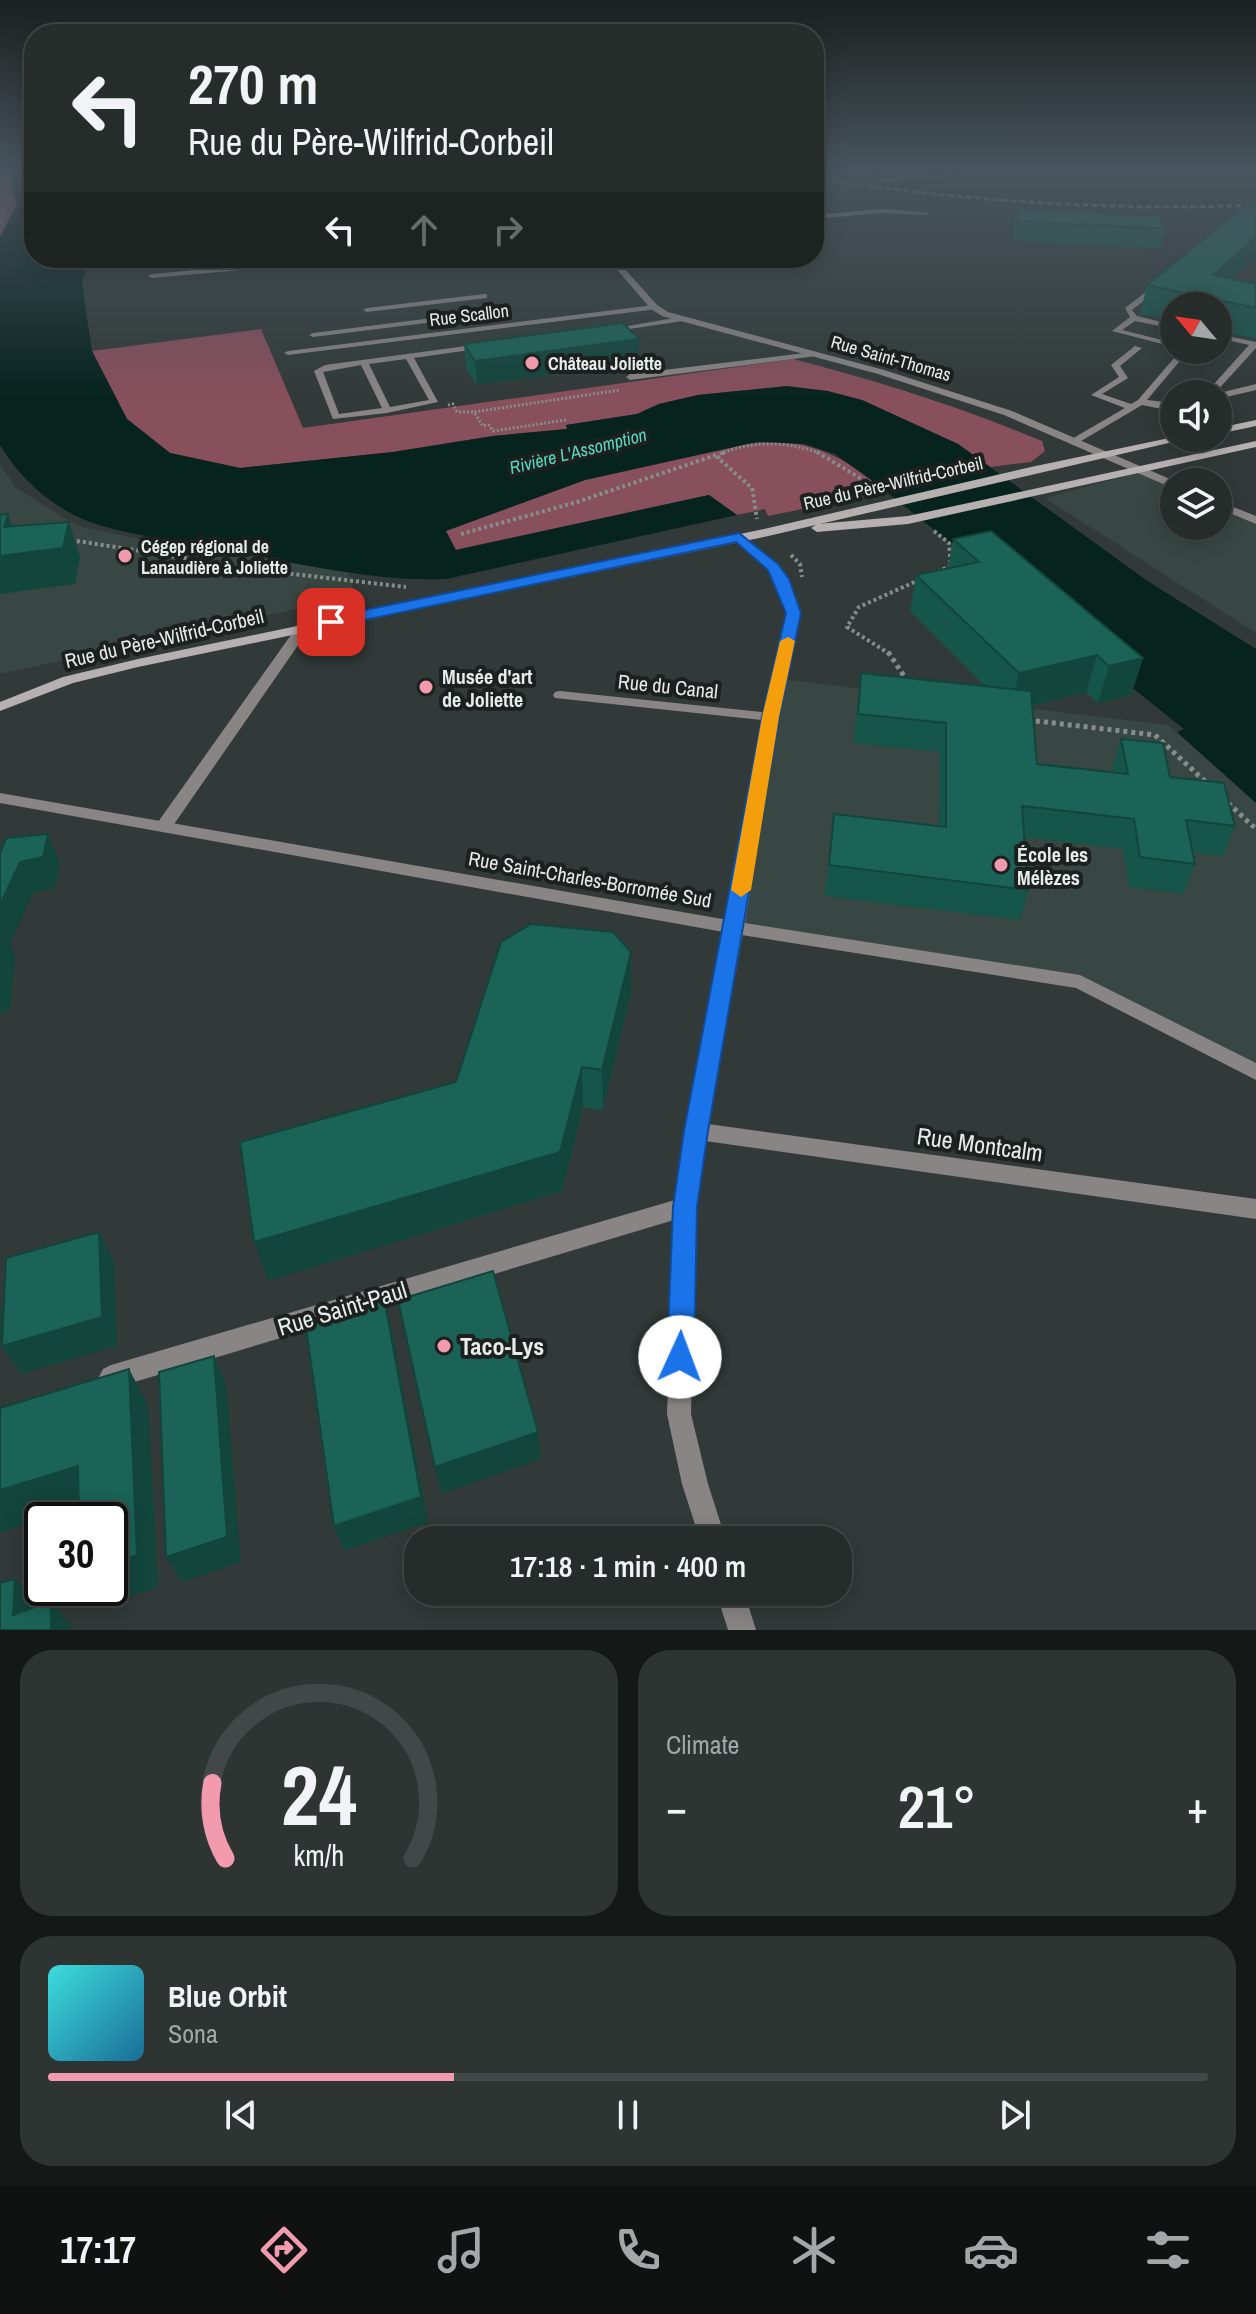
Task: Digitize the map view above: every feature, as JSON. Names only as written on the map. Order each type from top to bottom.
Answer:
[{"type":"main road","points":[[1232,428],[1256,423]]},
{"type":"main road","name":"Rue du Père-Wilfrid-Corbeil","points":[[0,707],[27,694],[138,663],[764,533],[889,500],[1160,443]]},
{"type":"main road","name":"Rue du Père-Wilfrid-Corbeil","points":[[764,533],[908,520],[1256,444]]},
{"type":"main road","points":[[0,700],[27,694]]},
{"type":"street","points":[[152,276],[242,268]]},
{"type":"street","name":"Rue Saint-Thomas","points":[[620,268],[654,307],[680,319],[881,372],[1008,413],[1160,479]]},
{"type":"street","points":[[1232,510],[1256,520]]},
{"type":"street","points":[[708,1526],[679,1414],[685,1207],[771,717],[793,613],[787,591],[773,567],[739,538]]},
{"type":"street","points":[[164,826],[303,628]]},
{"type":"street","name":"Rue du Canal","points":[[560,695],[771,717]]},
{"type":"street","name":"Rue Saint-Charles-Borromée Sud","points":[[0,798],[735,928],[1080,982],[1254,1070]]},
{"type":"street","name":"Rue Montcalm","points":[[696,1131],[1256,1209]]},
{"type":"street","name":"Rue Saint-Paul","points":[[91,1383],[685,1207]]},
{"type":"street","points":[[734,1606],[742,1630]]},
{"type":"lane","points":[[1160,324],[1134,318],[1128,310],[1164,281]]},
{"type":"lane","points":[[367,310],[484,296]]},
{"type":"lane","points":[[393,307],[410,331],[425,336]]},
{"type":"lane","name":"Rue Scallon","points":[[288,353],[654,307]]},
{"type":"lane","points":[[313,335],[494,312],[504,326]]},
{"type":"lane","points":[[1134,318],[1116,331],[1160,342]]},
{"type":"lane","points":[[603,331],[680,319]]},
{"type":"lane","points":[[462,332],[473,348]]},
{"type":"lane","points":[[1232,339],[1255,344]]},
{"type":"lane","points":[[1222,380],[1255,344]]},
{"type":"lane","points":[[409,357],[434,402],[336,417],[318,371],[364,363],[488,345]]},
{"type":"lane","points":[[1132,407],[1095,395],[1124,378],[1115,365],[1138,348]]},
{"type":"lane","points":[[630,377],[813,354]]},
{"type":"lane","points":[[364,363],[387,410]]},
{"type":"lane","points":[[1073,442],[1141,402],[1173,364]]},
{"type":"lane","points":[[1232,393],[1256,387]]},
{"type":"lane","points":[[1141,402],[1160,406]]},
{"type":"path","points":[[461,534],[577,502],[720,453],[760,444],[814,449],[839,461],[889,500]]},
{"type":"path","points":[[720,453],[718,458],[752,488],[756,516]]},
{"type":"path","points":[[931,529],[949,543],[951,566],[938,572]]},
{"type":"path","points":[[68,539],[267,571],[410,587]]},
{"type":"path","points":[[920,687],[906,682],[887,650],[847,627],[859,607],[925,578]]},
{"type":"path","points":[[1019,718],[1155,735],[1211,787]]},
{"type":"path","points":[[1222,798],[1256,829]]},
{"type":"shaded area","points":[[261,329],[303,428],[793,359],[981,417],[1042,441],[1045,451],[1031,462],[990,467],[958,444],[862,400],[737,391],[698,395],[659,404],[637,414],[567,425],[568,429],[240,468],[170,453],[127,419],[92,351]]},
{"type":"shaded area","points":[[779,441],[811,447],[837,458],[862,472],[887,492],[768,516],[765,509],[737,515],[709,495],[455,550],[445,531],[585,480],[739,445]]},
{"type":"shaded area","name":"Cégep régional de Lanaudière à Joliette","points":[[0,464],[16,488],[78,526],[153,542],[348,571],[355,596],[0,674]]},
{"type":"shaded area","points":[[1140,472],[1160,481],[1160,540],[1232,540],[1232,512],[1256,523],[1256,633],[1045,498]]},
{"type":"shaded area","name":"École les Mélèzes","points":[[780,679],[1168,725],[1256,803],[1256,1072],[1080,982],[735,928]]},
{"type":"water","name":"Rivière L'Assomption","points":[[0,246],[24,246],[24,268],[87,268],[82,283],[92,351],[127,419],[170,453],[240,468],[567,429],[566,425],[637,414],[659,404],[698,395],[787,386],[828,391],[862,400],[958,444],[1149,582],[1256,649],[1256,803],[1177,732],[1184,729],[878,485],[835,454],[804,444],[757,442],[585,480],[446,531],[456,550],[709,495],[737,515],[446,579],[387,577],[328,569],[99,525],[59,507],[36,489],[0,445]]},
{"type":"building","points":[[1195,246],[1246,246],[1213,275],[1256,284],[1256,308],[1232,303],[1232,292],[1180,292],[1147,285]]},
{"type":"building","points":[[623,323],[639,339],[475,361],[464,344]]},
{"type":"building","points":[[8,514],[4,527],[69,522],[63,548],[0,556],[0,515]]},
{"type":"building","points":[[991,531],[1143,658],[1109,666],[1097,655],[1019,673],[916,575],[979,562],[953,539]]},
{"type":"building","points":[[861,673],[1031,691],[1037,764],[1128,774],[1121,739],[1163,743],[1170,777],[1224,783],[1235,826],[1186,820],[1195,864],[1140,857],[1134,819],[1022,806],[1028,890],[829,865],[834,814],[946,827],[946,723],[858,714]]},
{"type":"building","points":[[48,834],[43,857],[20,862],[0,905],[0,854],[6,838]]},
{"type":"building","points":[[531,924],[613,932],[631,952],[602,1070],[582,1067],[560,1152],[254,1242],[240,1142],[456,1082],[501,942]]},
{"type":"building","points":[[99,1232],[102,1317],[2,1346],[6,1258]]},
{"type":"building","points":[[493,1271],[538,1432],[435,1467],[398,1300]]},
{"type":"building","points":[[384,1298],[421,1497],[334,1526],[305,1321]]},
{"type":"building","points":[[214,1356],[227,1537],[166,1557],[159,1372]]},
{"type":"building","points":[[129,1369],[137,1555],[128,1558],[128,1502],[79,1502],[78,1466],[0,1490],[0,1408]]},
{"type":"building","points":[[15,1579],[13,1615],[37,1606],[51,1606],[51,1630],[0,1630],[0,1583]]},
{"type":"slow traffic","points":[[741,890],[771,717],[788,641]]},
{"type":"place","name":"Château Joliette","points":[[532,363]]},
{"type":"place","name":"Cégep régional de Lanaudière à Joliette","points":[[125,556]]},
{"type":"place","name":"Musée d'art de Joliette","points":[[426,687]]},
{"type":"place","name":"École les Mélèzes","points":[[1001,865]]},
{"type":"place","name":"Taco-Lys","points":[[444,1346]]},
{"type":"route","points":[[331,622],[739,538],[773,567],[781,579],[793,613],[771,717],[696,1131],[685,1207],[680,1357]]}]
